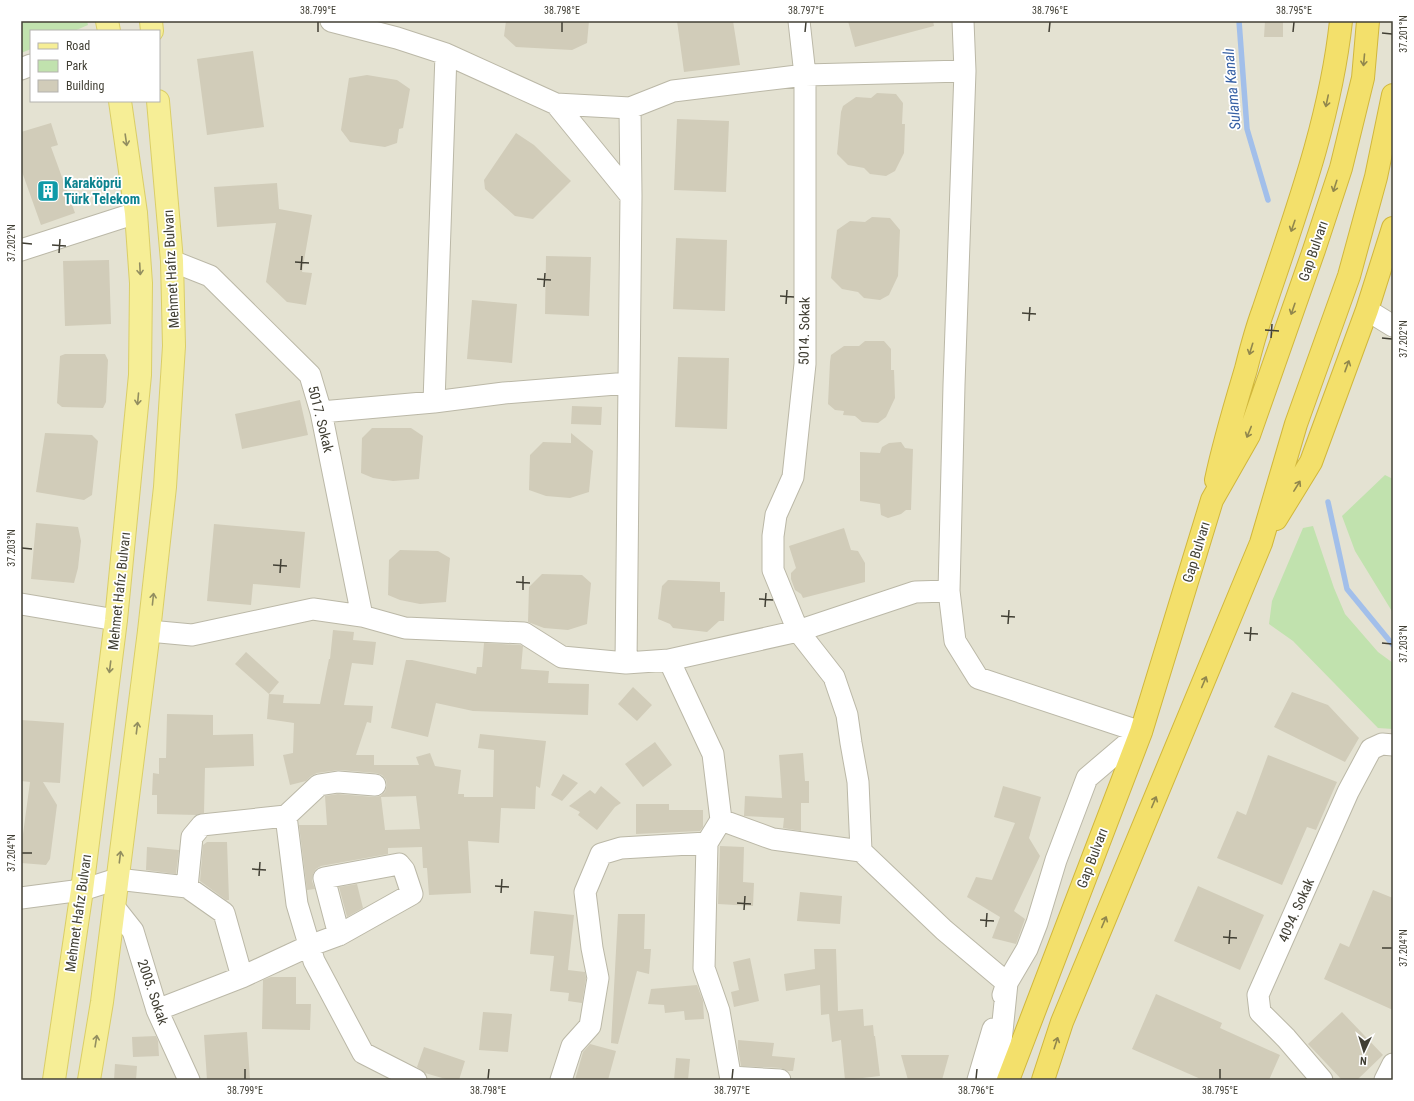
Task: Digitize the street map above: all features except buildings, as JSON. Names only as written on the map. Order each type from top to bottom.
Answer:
[{"type":"highway","points":[[1212,500],[1224,441],[1262,312],[1297,214],[1320,133],[1337,55],[1340,21]]},
{"type":"highway","name":"Gap Bulvarı","points":[[1008,1080],[1141,732],[1212,500],[1249,435],[1314,250],[1341,168],[1363,78],[1368,21]]},
{"type":"highway","points":[[1044,1080],[1062,1022],[1261,542],[1296,424],[1349,276],[1376,177],[1393,95]]},
{"type":"highway","points":[[1261,542],[1311,462],[1367,310],[1393,228]]},
{"type":"main road","name":"Mehmet Hafız Bulvarı","points":[[54,1080],[82,890],[116,620],[140,375],[140,283],[136,213],[120,102]]},
{"type":"main road","name":"Mehmet Hafız Bulvarı","points":[[89,1080],[102,1002],[149,631],[165,487],[174,346],[172,261],[158,102]]},
{"type":"street","points":[[332,21],[397,38],[446,54],[556,104],[630,108],[673,91],[805,75],[965,71]]},
{"type":"street","name":"5014. Sokak","points":[[799,21],[805,75],[804,364],[793,477],[776,515],[773,536],[773,570],[798,631],[834,677],[847,715],[858,782],[861,851]]},
{"type":"street","points":[[962,21],[965,71],[954,384],[949,591],[955,641],[978,678],[1141,732]]},
{"type":"street","points":[[434,402],[446,54]]},
{"type":"street","points":[[556,104],[631,196]]},
{"type":"street","points":[[626,663],[631,196],[630,108]]},
{"type":"street","points":[[21,250],[136,213]]},
{"type":"street","name":"5017. Sokak","points":[[172,261],[210,276],[310,375],[321,412],[362,616]]},
{"type":"street","points":[[1367,310],[1393,326]]},
{"type":"street","points":[[321,412],[434,402],[504,393],[629,383]]},
{"type":"street","points":[[149,631],[192,635],[314,609],[362,616],[405,628],[524,633],[562,657],[626,663],[669,660],[798,631],[915,592],[949,591]]},
{"type":"street","points":[[21,604],[116,620]]},
{"type":"street","points":[[669,660],[713,754],[721,820],[707,843],[704,968],[719,1011],[731,1079],[780,1080]]},
{"type":"street","points":[[978,1080],[1007,983],[1027,948],[1035,929],[1056,860],[1087,778],[1141,732]]},
{"type":"street","name":"4094. Sokak","points":[[1322,1080],[1286,1038],[1260,1012],[1258,995],[1348,792],[1371,750],[1382,744],[1393,745]]},
{"type":"street","points":[[187,887],[192,837],[202,825],[286,816],[319,785],[338,782],[375,785]]},
{"type":"street","points":[[286,816],[297,904],[314,961],[363,1053],[416,1080]]},
{"type":"street","points":[[721,820],[773,839],[861,851],[944,930],[1007,983]]},
{"type":"street","points":[[561,1080],[572,1046],[590,1026],[598,978],[592,948],[585,892],[601,854],[621,848],[707,843]]},
{"type":"street","points":[[21,898],[82,890],[117,879],[187,887],[224,913],[242,977]]},
{"type":"street","name":"2005. Sokak","points":[[114,907],[133,930],[157,1010],[189,1080]]},
{"type":"street","points":[[157,1010],[242,977],[310,946],[339,935]]},
{"type":"street","points":[[998,1080],[1007,983]]},
{"type":"street","points":[[1385,1080],[1393,1064]]},
{"type":"shaded area","points":[[21,21],[1393,21],[1393,1080],[21,1080]]},
{"type":"green space","points":[[21,21],[87,21],[88,25],[76,30],[30,30],[30,49],[21,53]]},
{"type":"green space","points":[[1385,475],[1393,479],[1393,613],[1355,551],[1342,516]]},
{"type":"green space","points":[[1313,526],[1334,588],[1345,614],[1378,652],[1393,663],[1393,729],[1378,728],[1293,641],[1269,624],[1272,601],[1303,528]]},
{"type":"waterway","name":"Sulama Kanalı","points":[[1239,21],[1247,129],[1268,200]]},
{"type":"waterway","name":"Sulama Kanalı","points":[[1328,502],[1347,589],[1393,645]]},
{"type":"place","name":"Karaköprü Türk Telekom","points":[[48,191]]}]
